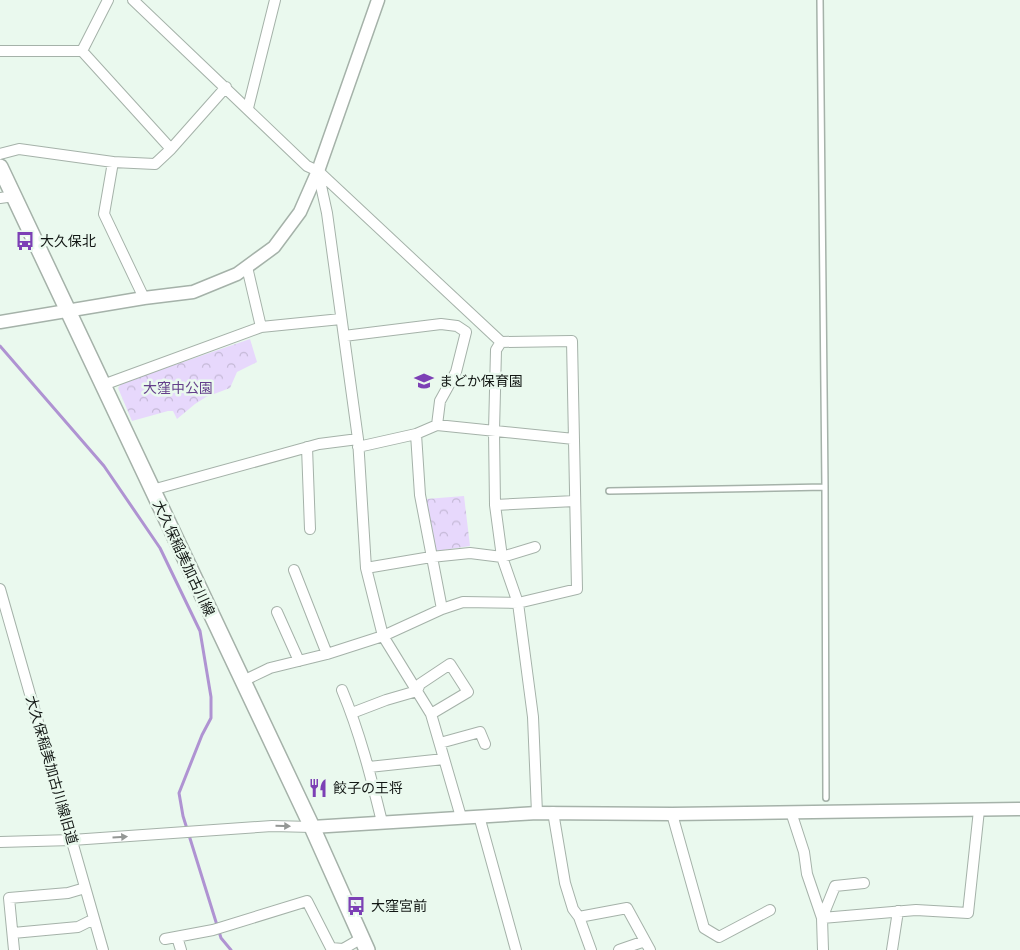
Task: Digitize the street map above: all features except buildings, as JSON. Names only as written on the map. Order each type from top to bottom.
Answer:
[{"type":"main road","name":"大久保稲美加古川線","points":[[0,167],[7,197],[68,311],[312,827],[364,944]]},
{"type":"street","points":[[82,51],[108,0]]},
{"type":"street","points":[[133,0],[307,166],[318,171],[501,342],[572,341],[577,589],[518,603],[463,602],[383,636],[327,654],[270,668],[243,681]]},
{"type":"street","points":[[248,108],[275,0]]},
{"type":"street","points":[[0,322],[144,298],[193,292],[237,274],[274,247],[300,212],[318,171],[378,0]]},
{"type":"street","points":[[0,51],[82,51],[171,149]]},
{"type":"street","points":[[0,154],[19,149],[113,162],[155,164],[171,149],[226,87]]},
{"type":"street","points":[[113,162],[104,214],[144,298]]},
{"type":"street","points":[[318,171],[327,213],[358,443],[366,568],[383,636],[431,714],[462,817]]},
{"type":"street","points":[[247,267],[261,328]]},
{"type":"street","points":[[457,326],[470,313]]},
{"type":"street","points":[[103,385],[261,328],[341,319]]},
{"type":"street","points":[[344,336],[442,324],[457,326],[466,332],[456,372],[440,401],[437,425]]},
{"type":"street","points":[[501,342],[496,350],[495,505],[502,557],[518,603],[534,717],[537,813]]},
{"type":"street","points":[[152,490],[319,444],[358,443],[416,434],[437,425],[574,439]]},
{"type":"street","points":[[416,434],[420,495],[442,610]]},
{"type":"street","points":[[307,447],[310,529]]},
{"type":"street","points":[[495,505],[575,500]]},
{"type":"street","points":[[366,568],[431,556],[470,553],[502,557],[536,547]]},
{"type":"street","points":[[294,570],[327,654]]},
{"type":"street","name":"大久保稲美加古川線旧道","points":[[0,589],[2,606],[103,950]]},
{"type":"street","points":[[277,612],[299,661]]},
{"type":"street","points":[[417,691],[420,684],[450,664],[468,692],[431,714]]},
{"type":"street","points":[[342,690],[352,713],[369,767],[382,822]]},
{"type":"street","points":[[352,713],[417,691]]},
{"type":"street","points":[[440,743],[480,732],[485,744]]},
{"type":"street","points":[[369,767],[444,759]]},
{"type":"street","points":[[0,842],[72,840],[272,826],[312,827],[553,812],[672,814],[1020,809]]},
{"type":"street","points":[[822,918],[916,910],[968,913],[979,810]]},
{"type":"street","points":[[553,812],[564,883],[573,909],[580,917],[591,950]]},
{"type":"street","points":[[791,812],[804,852],[807,874],[822,918],[823,950]]},
{"type":"street","points":[[672,814],[704,928],[719,937],[770,910]]},
{"type":"street","points":[[479,816],[516,950]]},
{"type":"street","points":[[822,918],[834,886],[864,883]]},
{"type":"street","points":[[14,950],[10,898],[68,893],[85,888]]},
{"type":"street","points":[[165,939],[218,928],[307,901],[331,948],[343,949],[364,944]]},
{"type":"street","points":[[580,917],[627,908],[648,946],[619,950]]},
{"type":"street","points":[[892,950],[898,911]]},
{"type":"street","points":[[12,933],[78,927],[94,919]]},
{"type":"street","points":[[177,937],[181,950]]},
{"type":"lane","points":[[820,0],[826,798]]},
{"type":"lane","points":[[609,490],[825,487]]},
{"type":"green space","name":"大窪中公園","points":[[250,339],[257,362],[237,372],[230,388],[206,397],[177,419],[173,411],[168,411],[132,421],[118,388],[122,383]]},
{"type":"green space","points":[[464,496],[470,546],[437,551],[432,548],[426,499]]},
{"type":"waterway","points":[[0,346],[104,466],[160,548],[200,631],[211,697],[211,718],[202,735],[179,793],[183,816],[221,938],[231,950]]},
{"type":"place","name":"大久保北","points":[[25,241]]},
{"type":"place","name":"まどか保育園","points":[[424,381]]},
{"type":"place","name":"餃子の王将","points":[[318,788]]},
{"type":"place","name":"大窪宮前","points":[[356,906]]}]
